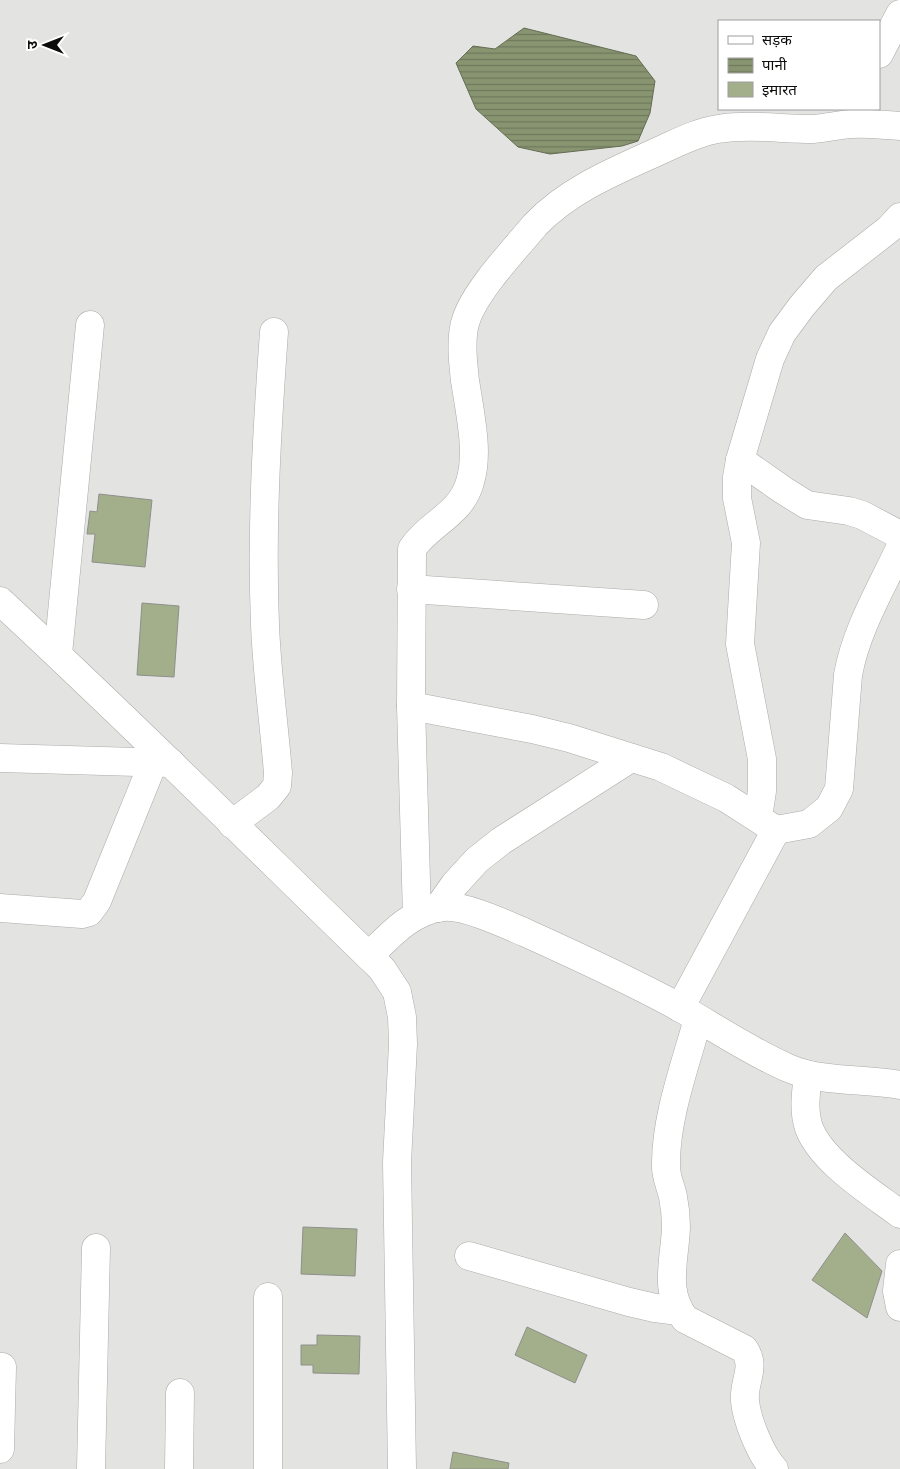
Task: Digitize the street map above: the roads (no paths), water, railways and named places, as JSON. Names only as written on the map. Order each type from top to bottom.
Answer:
[{"type":"street","points":[[880,52],[900,14]]},
{"type":"street","points":[[427,911],[411,706],[412,549],[418,541],[456,508],[462,501],[470,482],[474,460],[471,422],[463,372],[465,321],[473,303],[493,276],[546,214],[580,189],[698,134],[736,127],[816,129],[852,116],[870,123],[900,126]]},
{"type":"street","points":[[774,1469],[758,1442],[747,1414],[744,1400],[751,1364],[749,1356],[744,1349],[685,1319],[673,1298],[675,1214],[674,1198],[666,1170],[666,1146],[689,1013],[767,824],[762,791],[762,759],[740,644],[746,543],[737,498],[737,477],[740,460],[770,359],[782,333],[826,278],[889,229],[900,217]]},
{"type":"street","points":[[58,654],[90,325]]},
{"type":"street","points":[[232,824],[268,797],[277,786],[278,773],[269,689],[264,595],[267,449],[274,332]]},
{"type":"street","points":[[740,460],[782,490],[808,504],[862,515],[900,534]]},
{"type":"street","points":[[411,706],[569,738],[661,767],[726,798],[767,824],[809,824],[829,808],[840,789],[848,675],[851,660],[864,624],[900,548]]},
{"type":"street","points":[[411,589],[644,606]]},
{"type":"street","points":[[0,601],[58,654],[163,763],[232,824],[369,956],[382,969],[397,992],[402,1017],[403,1044],[397,1162],[402,1469]]},
{"type":"street","points":[[0,758],[163,763]]},
{"type":"street","points":[[369,956],[391,934],[427,911],[477,860],[495,846],[631,758]]},
{"type":"street","points":[[0,908],[82,914],[89,912],[94,907],[163,763]]},
{"type":"street","points":[[427,911],[443,907],[465,909],[500,922],[571,953],[689,1013],[787,1067],[808,1075],[900,1085]]},
{"type":"street","points":[[808,1075],[805,1102],[809,1128],[822,1149],[837,1166],[900,1214]]},
{"type":"street","points":[[91,1469],[96,1248]]},
{"type":"street","points":[[469,1256],[629,1302],[679,1311]]},
{"type":"street","points":[[900,1264],[898,1292],[900,1308]]},
{"type":"street","points":[[268,1297],[268,1469]]},
{"type":"street","points":[[0,1449],[2,1367]]},
{"type":"street","points":[[179,1469],[180,1394]]},
{"type":"water","points":[[524,28],[636,56],[655,81],[650,113],[638,141],[622,146],[550,154],[518,147],[476,109],[456,63],[473,46],[495,49]]}]
